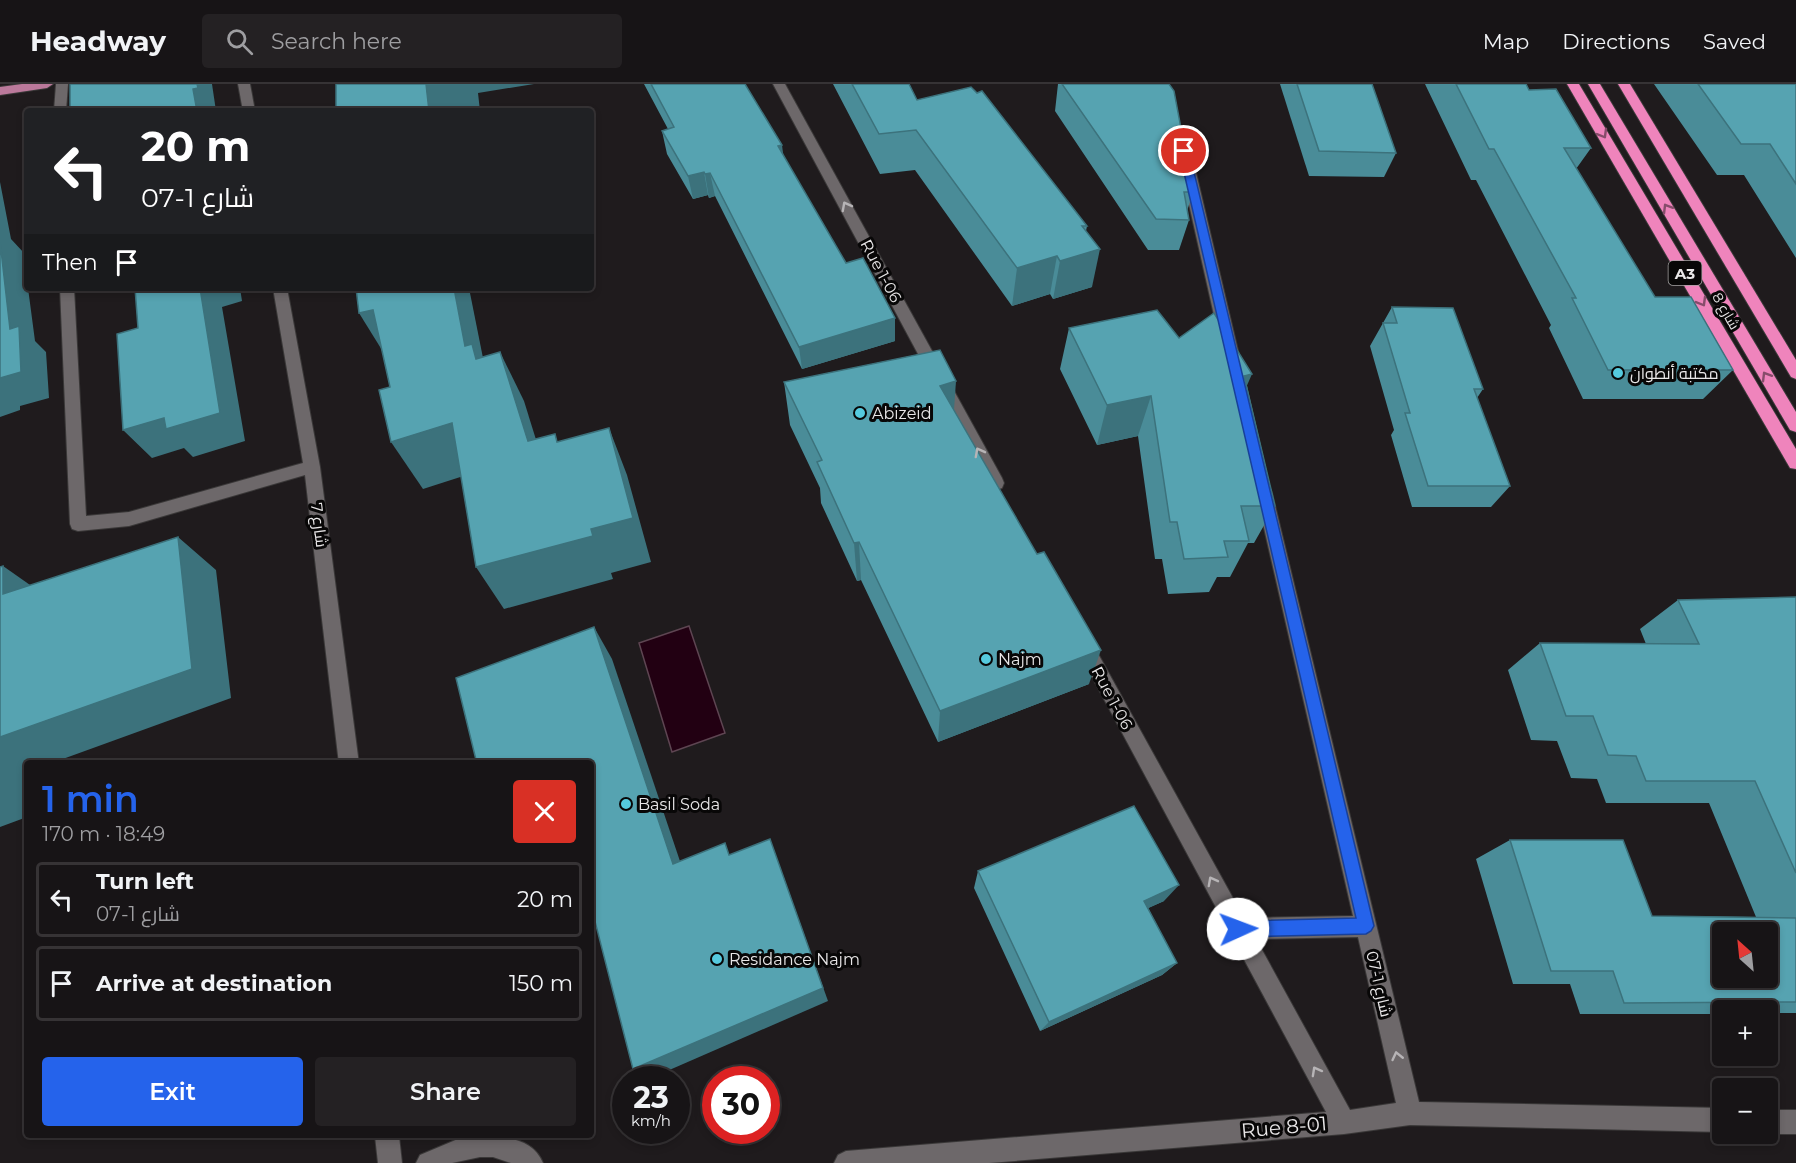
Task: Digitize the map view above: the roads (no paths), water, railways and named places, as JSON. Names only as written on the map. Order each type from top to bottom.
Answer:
[{"type":"highway","name":"شارع 8","points":[[1573,84],[1796,462]]},
{"type":"highway","name":"A3","points":[[1594,84],[1796,426]]},
{"type":"highway","points":[[1624,84],[1796,373]]},
{"type":"main road","points":[[0,91],[47,84]]},
{"type":"street","points":[[60,108],[62,84]]},
{"type":"street","points":[[244,84],[248,108]]},
{"type":"street","name":"Rue 1-06","points":[[779,84],[1003,497]]},
{"type":"street","points":[[1181,141],[1235,372]]},
{"type":"street","points":[[67,291],[78,524],[129,519],[312,467]]},
{"type":"street","name":"شارع 7","points":[[281,291],[312,467],[349,760]]},
{"type":"street","name":"شارع 1-07","points":[[1260,475],[1410,1113]]},
{"type":"street","name":"Rue 1-06","points":[[1078,634],[1344,1122]]},
{"type":"street","points":[[1238,929],[1366,926]]},
{"type":"street","name":"Rue 8-01","points":[[846,1163],[1344,1122],[1410,1113],[1712,1120]]},
{"type":"street","points":[[1778,1122],[1796,1122]]},
{"type":"street","points":[[387,1138],[390,1163]]},
{"type":"street","points":[[428,1163],[459,1147],[490,1143],[518,1150]]},
{"type":"place","name":"مكتبة أنطوان","points":[[1618,373]]},
{"type":"place","name":"Abizeid","points":[[860,413]]},
{"type":"place","name":"Najm","points":[[986,659]]},
{"type":"place","name":"Basil Soda","points":[[626,804]]},
{"type":"place","name":"Residance Najm","points":[[717,959]]}]
